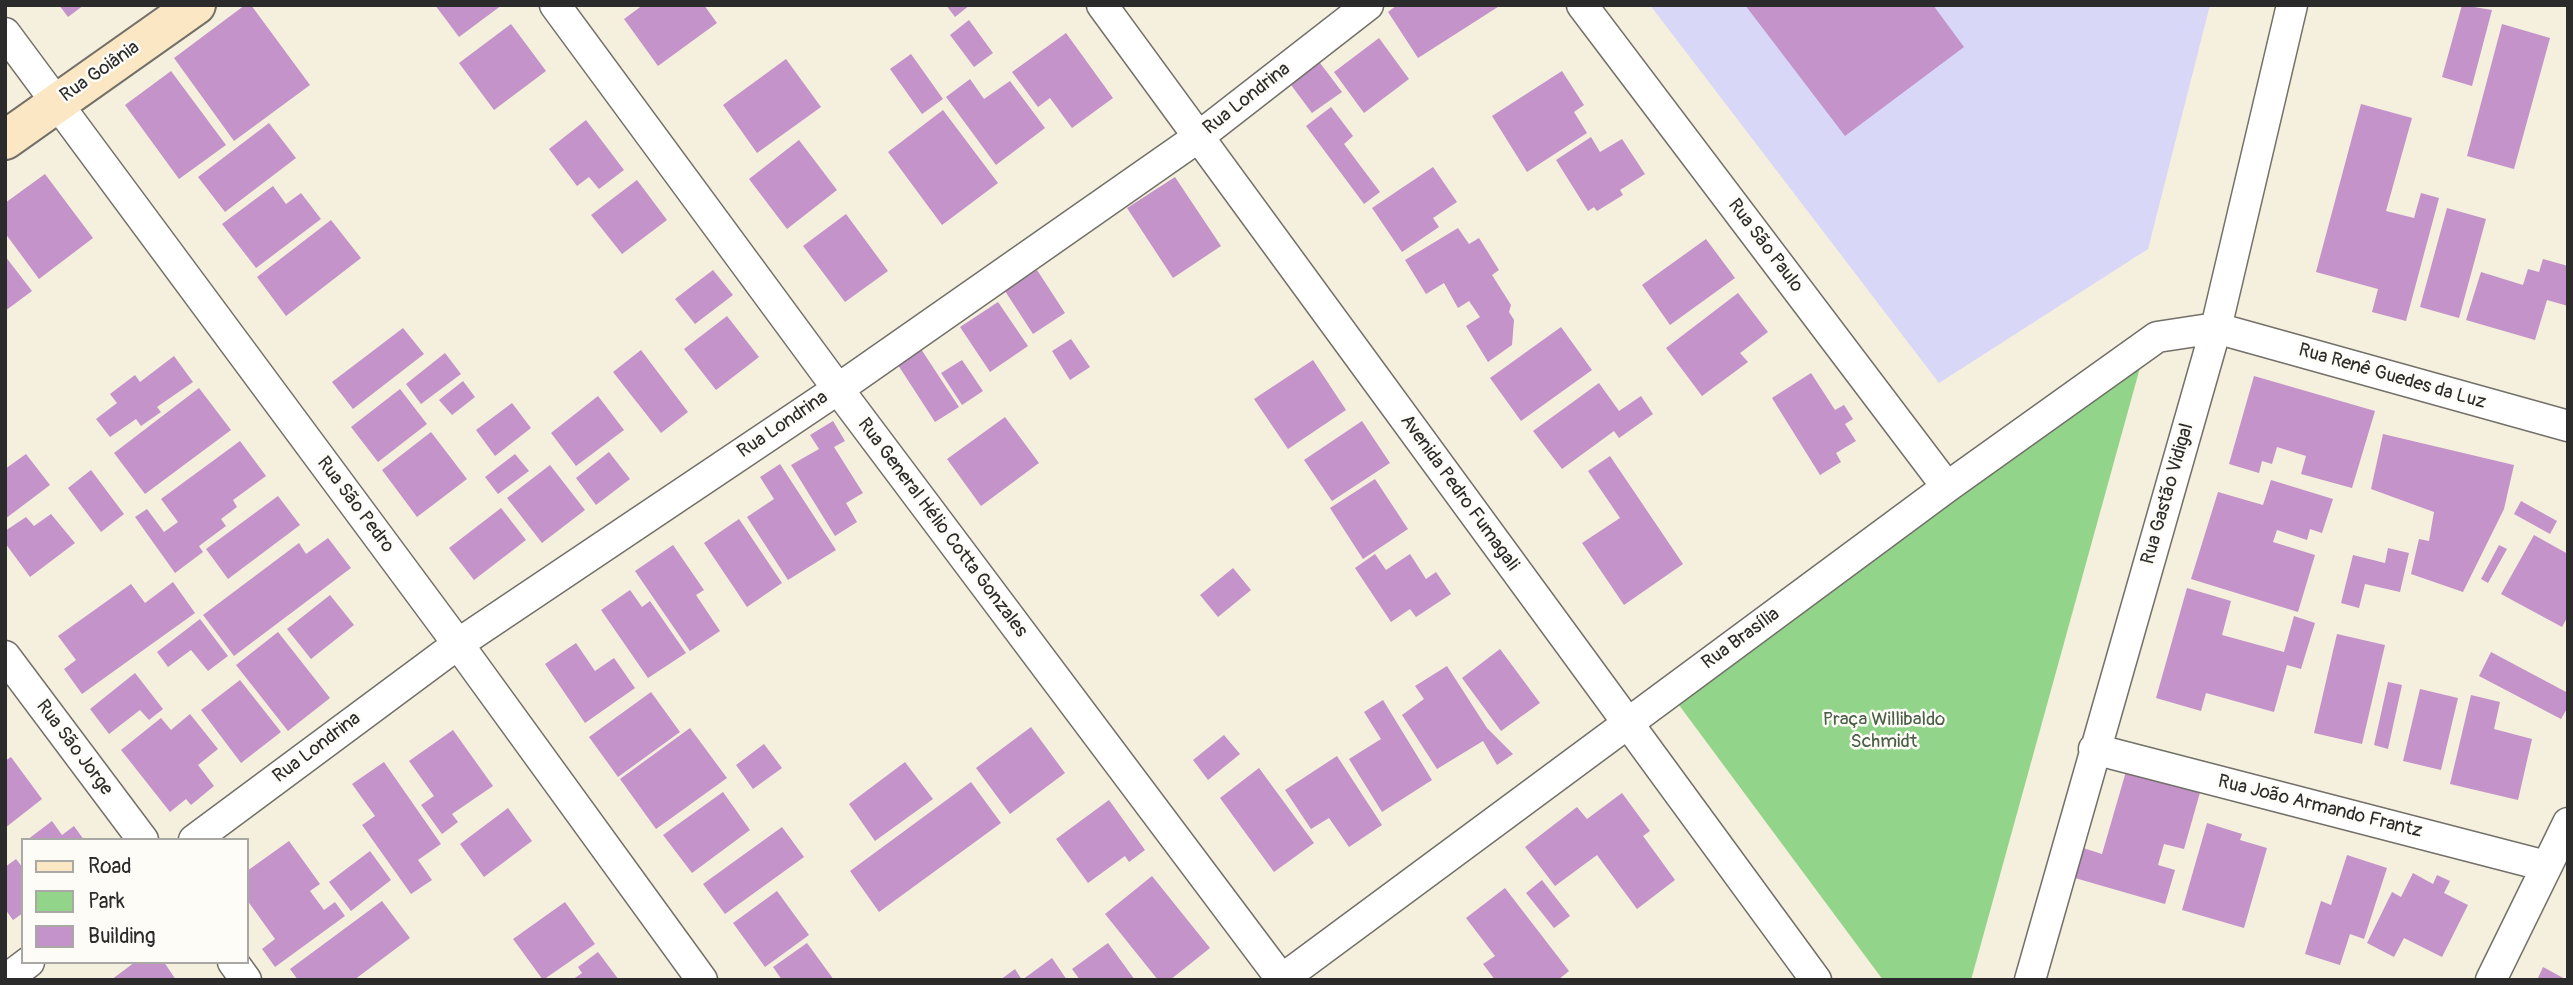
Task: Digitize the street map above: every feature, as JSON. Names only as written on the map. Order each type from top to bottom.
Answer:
[{"type":"street","name":"Rua Goiânia","points":[[5,140],[196,5]]},
{"type":"street","name":"Rua General Hélio Cotta Gonzales","points":[[555,5],[838,389],[1282,980]]},
{"type":"street","name":"Avenida Pedro Fumagali","points":[[1102,5],[1816,980]]},
{"type":"street","name":"Rua Londrina","points":[[197,838],[458,644],[838,389],[1197,138],[1368,5]]},
{"type":"street","name":"Rua São Paulo","points":[[1582,5],[1947,487]]},
{"type":"street","name":"Rua Gastão Vidigal","points":[[2030,980],[2216,328],[2291,5]]},
{"type":"street","name":"Rua São Pedro","points":[[5,33],[458,644],[702,980]]},
{"type":"street","name":"Rua Brasília","points":[[1282,980],[1947,487],[2157,337],[2216,328]]},
{"type":"street","name":"Rua Renê Guedes da Luz","points":[[2216,328],[2568,426]]},
{"type":"street","name":"Rua São Jorge","points":[[5,656],[142,838]]},
{"type":"street","name":"Rua João Armando Frantz","points":[[2094,749],[2546,866]]},
{"type":"street","points":[[2491,980],[2568,822]]},
{"type":"street","points":[[5,980],[26,964]]},
{"type":"street","points":[[234,964],[246,980]]},
{"type":"shaded area","points":[[1650,5],[2210,5],[2148,249],[1939,383]]},
{"type":"green space","name":"Praça Willibaldo Schmidt","points":[[2141,364],[1971,980],[1883,980],[1673,697]]},
{"type":"building","points":[[59,5],[84,5],[68,17]]},
{"type":"building","points":[[245,5],[251,5],[310,85],[234,141],[174,58]]},
{"type":"building","points":[[435,5],[502,5],[459,37]]},
{"type":"building","points":[[643,5],[704,5],[717,23],[658,66],[624,19]]},
{"type":"building","points":[[946,5],[970,5],[955,17]]},
{"type":"building","points":[[1397,5],[1501,5],[1418,58],[1388,12]]},
{"type":"building","points":[[1745,5],[1933,5],[1964,47],[1845,136]]},
{"type":"building","points":[[2462,5],[2492,10],[2472,86],[2442,77]]},
{"type":"building","points":[[969,20],[993,53],[974,67],[950,35]]},
{"type":"building","points":[[511,24],[546,71],[494,110],[459,63]]},
{"type":"building","points":[[2502,24],[2550,38],[2514,169],[2467,156]]},
{"type":"building","points":[[1066,33],[1113,98],[1072,128],[1050,98],[1038,107],[1012,72]]},
{"type":"building","points":[[1379,38],[1409,79],[1364,113],[1334,72]]},
{"type":"building","points":[[911,54],[943,99],[922,114],[890,69]]},
{"type":"building","points":[[786,59],[821,107],[757,153],[723,105]]},
{"type":"building","points":[[1317,59],[1342,92],[1312,113],[1288,81]]},
{"type":"building","points":[[171,71],[226,145],[179,179],[125,105]]},
{"type":"building","points":[[1562,71],[1584,105],[1574,112],[1587,133],[1527,172],[1492,116]]},
{"type":"building","points":[[970,79],[984,99],[1010,81],[1045,128],[996,165],[946,97]]},
{"type":"building","points":[[2361,104],[2412,118],[2386,211],[2414,218],[2421,193],[2439,198],[2406,321],[2372,312],[2378,289],[2316,272]]},
{"type":"building","points":[[1331,107],[1353,136],[1344,144],[1380,192],[1364,204],[1306,126]]},
{"type":"building","points":[[943,110],[998,183],[942,225],[888,152]]},
{"type":"building","points":[[586,120],[624,170],[599,189],[589,177],[577,186],[549,149]]},
{"type":"building","points":[[269,123],[296,158],[225,212],[198,177]]},
{"type":"building","points":[[1591,137],[1600,152],[1622,139],[1645,174],[1620,190],[1623,195],[1597,211],[1594,207],[1588,211],[1556,160]]},
{"type":"building","points":[[799,140],[837,190],[787,229],[749,179]]},
{"type":"building","points":[[1433,167],[1457,202],[1433,218],[1439,227],[1402,252],[1372,208]]},
{"type":"building","points":[[45,174],[93,238],[39,279],[5,233],[5,203]]},
{"type":"building","points":[[1175,177],[1221,246],[1173,278],[1127,208]]},
{"type":"building","points":[[637,180],[667,220],[622,254],[591,215]]},
{"type":"building","points":[[273,186],[286,204],[301,193],[321,219],[256,268],[222,224]]},
{"type":"building","points":[[2447,208],[2486,219],[2459,318],[2420,307]]},
{"type":"building","points":[[846,214],[888,271],[845,302],[803,246]]},
{"type":"building","points":[[331,220],[361,258],[286,316],[257,277]]},
{"type":"building","points":[[1458,228],[1469,244],[1479,238],[1499,270],[1492,275],[1511,305],[1509,312],[1514,320],[1512,345],[1488,362],[1466,326],[1480,317],[1469,301],[1458,308],[1444,283],[1426,294],[1405,260]]},
{"type":"building","points":[[1706,239],[1735,278],[1670,325],[1642,285]]},
{"type":"building","points":[[5,256],[32,291],[5,311]]},
{"type":"building","points":[[2543,259],[2568,266],[2568,306],[2547,300],[2535,340],[2466,320],[2481,272],[2523,285],[2528,269],[2539,272]]},
{"type":"building","points":[[713,270],[733,295],[695,324],[675,299]]},
{"type":"building","points":[[1037,270],[1065,313],[1033,334],[1005,291]]},
{"type":"building","points":[[1738,293],[1768,332],[1740,353],[1748,362],[1702,396],[1666,348]]},
{"type":"building","points":[[998,302],[1028,346],[990,372],[960,327]]},
{"type":"building","points":[[727,316],[759,357],[716,390],[684,349]]},
{"type":"building","points":[[1561,327],[1592,370],[1521,421],[1490,378]]},
{"type":"building","points":[[403,328],[424,354],[353,409],[332,382]]},
{"type":"building","points":[[1071,339],[1090,367],[1070,380],[1052,351]]},
{"type":"building","points":[[921,349],[959,407],[935,422],[898,365]]},
{"type":"building","points":[[641,350],[688,412],[661,433],[613,372]]},
{"type":"building","points":[[445,353],[461,374],[421,404],[406,384]]},
{"type":"building","points":[[174,356],[193,382],[157,407],[161,412],[141,426],[136,419],[110,437],[96,419],[117,403],[110,394],[135,375],[140,382]]},
{"type":"building","points":[[962,360],[983,391],[962,405],[941,373]]},
{"type":"building","points":[[1313,360],[1346,410],[1288,449],[1254,399]]},
{"type":"building","points":[[1811,373],[1835,410],[1844,405],[1853,419],[1845,424],[1856,441],[1836,453],[1841,462],[1820,475],[1772,398]]},
{"type":"building","points":[[2254,376],[2375,411],[2352,488],[2301,474],[2306,456],[2277,447],[2272,464],[2262,461],[2259,473],[2229,464]]},
{"type":"building","points":[[463,381],[475,397],[452,415],[439,400]]},
{"type":"building","points":[[1599,383],[1619,411],[1641,396],[1653,414],[1619,438],[1614,431],[1562,469],[1533,431]]},
{"type":"building","points":[[199,388],[231,430],[145,494],[114,453]]},
{"type":"building","points":[[400,389],[427,424],[378,462],[351,427]]},
{"type":"building","points":[[598,396],[624,430],[576,466],[551,433]]},
{"type":"building","points":[[512,403],[531,428],[495,456],[476,430]]},
{"type":"building","points":[[1005,417],[1039,463],[981,506],[947,459]]},
{"type":"building","points":[[833,421],[845,441],[834,447],[863,493],[846,503],[857,522],[835,536],[791,465],[819,449],[810,435]]},
{"type":"building","points":[[1362,421],[1390,463],[1332,501],[1304,460]]},
{"type":"building","points":[[431,432],[467,479],[417,517],[382,470]]},
{"type":"building","points":[[2383,434],[2514,465],[2504,509],[2463,592],[2411,574],[2419,539],[2429,541],[2434,512],[2371,489]]},
{"type":"building","points":[[240,441],[266,476],[233,500],[237,507],[221,519],[226,526],[199,546],[203,552],[175,573],[135,517],[147,509],[164,532],[178,522],[161,499]]},
{"type":"building","points":[[609,452],[630,479],[596,505],[576,478]]},
{"type":"building","points":[[26,454],[50,485],[5,519],[5,469]]},
{"type":"building","points":[[515,454],[529,471],[498,494],[485,477]]},
{"type":"building","points":[[1610,456],[1683,564],[1624,605],[1582,543],[1620,518],[1588,471]]},
{"type":"building","points":[[780,464],[836,550],[788,580],[747,517],[774,499],[760,477]]},
{"type":"building","points":[[550,465],[585,510],[542,543],[507,498]]},
{"type":"building","points":[[91,470],[124,514],[101,532],[68,488]]},
{"type":"building","points":[[1375,479],[1408,529],[1363,559],[1330,508]]},
{"type":"building","points":[[2271,480],[2333,499],[2322,533],[2310,529],[2307,540],[2277,530],[2273,542],[2315,555],[2298,612],[2191,579],[2218,492],[2263,505]]},
{"type":"building","points":[[278,496],[300,525],[228,579],[206,549]]},
{"type":"building","points":[[2521,501],[2557,521],[2550,534],[2514,514]]},
{"type":"building","points":[[501,508],[526,540],[474,580],[449,548]]},
{"type":"building","points":[[51,514],[75,543],[30,577],[5,543],[5,531],[26,517],[34,526]]},
{"type":"building","points":[[739,519],[782,583],[747,607],[704,543]]},
{"type":"building","points":[[2534,535],[2568,554],[2568,616],[2562,627],[2501,594]]},
{"type":"building","points":[[328,538],[351,568],[234,656],[203,615],[299,543],[306,554]]},
{"type":"building","points":[[673,545],[704,590],[696,595],[720,631],[690,651],[635,571]]},
{"type":"building","points":[[2499,545],[2507,549],[2488,583],[2481,579]]},
{"type":"building","points":[[2388,548],[2409,553],[2400,592],[2365,584],[2359,608],[2341,603],[2353,555],[2385,563]]},
{"type":"building","points":[[1375,554],[1386,570],[1410,554],[1426,579],[1436,572],[1451,594],[1416,617],[1410,609],[1391,622],[1355,568]]},
{"type":"building","points":[[1233,568],[1251,590],[1218,617],[1200,595]]},
{"type":"building","points":[[173,582],[195,613],[82,694],[64,669],[76,660],[58,636],[131,584],[145,603]]},
{"type":"building","points":[[2187,588],[2231,601],[2222,635],[2284,652],[2294,616],[2315,623],[2301,669],[2287,665],[2274,712],[2206,693],[2201,711],[2156,698]]},
{"type":"building","points":[[630,590],[642,607],[650,601],[686,653],[648,678],[601,610]]},
{"type":"building","points":[[330,595],[354,625],[311,659],[287,629]]},
{"type":"building","points":[[200,619],[228,656],[208,671],[191,650],[168,667],[157,652]]},
{"type":"building","points":[[278,632],[330,698],[288,731],[236,665]]},
{"type":"building","points":[[2337,634],[2385,645],[2362,744],[2314,733]]},
{"type":"building","points":[[576,643],[595,671],[614,658],[635,688],[585,723],[545,664]]},
{"type":"building","points":[[1500,649],[1540,703],[1501,731],[1462,678]]},
{"type":"building","points":[[2491,652],[2568,693],[2568,707],[2561,719],[2479,676]]},
{"type":"building","points":[[1447,666],[1487,728],[1513,754],[1497,765],[1483,741],[1437,769],[1402,715],[1424,699],[1415,686]]},
{"type":"building","points":[[135,673],[163,709],[149,720],[140,710],[109,734],[90,709]]},
{"type":"building","points":[[240,680],[281,732],[241,763],[201,710]]},
{"type":"building","points":[[2388,682],[2402,685],[2388,749],[2374,745]]},
{"type":"building","points":[[2420,689],[2458,698],[2441,770],[2403,761]]},
{"type":"building","points":[[651,692],[680,732],[618,777],[589,737]]},
{"type":"building","points":[[2471,695],[2500,702],[2494,729],[2532,739],[2518,800],[2450,784]]},
{"type":"building","points":[[1383,700],[1432,780],[1382,812],[1349,759],[1381,739],[1364,712]]},
{"type":"building","points":[[190,714],[218,749],[198,765],[214,786],[191,805],[186,799],[170,812],[121,750],[161,718],[171,730]]},
{"type":"building","points":[[1031,727],[1065,773],[1010,814],[976,768]]},
{"type":"building","points":[[690,728],[727,778],[656,829],[620,779]]},
{"type":"building","points":[[453,730],[493,786],[452,814],[458,822],[442,834],[421,805],[434,796],[409,761]]},
{"type":"building","points":[[1224,735],[1240,754],[1208,780],[1193,760]]},
{"type":"building","points":[[764,744],[782,768],[753,789],[736,765]]},
{"type":"building","points":[[1337,756],[1382,825],[1349,847],[1329,818],[1311,829],[1285,790]]},
{"type":"building","points":[[11,757],[42,799],[5,828],[5,761]]},
{"type":"building","points":[[384,762],[441,844],[418,860],[432,880],[411,894],[362,825],[375,816],[352,784]]},
{"type":"building","points":[[905,762],[933,799],[875,841],[849,804]]},
{"type":"building","points":[[1259,768],[1314,843],[1274,872],[1220,798]]},
{"type":"building","points":[[2127,768],[2201,789],[2184,849],[2164,844],[2158,865],[2175,870],[2165,904],[2068,876],[2077,846],[2102,854]]},
{"type":"building","points":[[971,782],[1001,823],[879,912],[850,871]]},
{"type":"building","points":[[723,792],[750,830],[692,873],[663,835]]},
{"type":"building","points":[[1622,793],[1650,831],[1643,836],[1675,880],[1637,909],[1597,855],[1555,886],[1525,847],[1577,807],[1587,819]]},
{"type":"building","points":[[1109,800],[1145,850],[1129,862],[1125,856],[1088,883],[1056,839]]},
{"type":"building","points":[[508,808],[532,841],[484,877],[460,844]]},
{"type":"building","points":[[52,821],[62,835],[74,826],[83,838],[30,838]]},
{"type":"building","points":[[2207,823],[2242,834],[2240,840],[2267,848],[2244,928],[2182,910]]},
{"type":"building","points":[[782,827],[804,857],[725,914],[703,884]]},
{"type":"building","points":[[289,841],[320,884],[310,891],[324,910],[335,902],[345,916],[275,967],[262,949],[275,939],[248,901],[248,870]]},
{"type":"building","points":[[370,851],[391,880],[351,911],[329,882]]},
{"type":"building","points":[[2347,855],[2387,868],[2364,939],[2350,934],[2340,965],[2305,954],[2321,901],[2331,905]]},
{"type":"building","points":[[16,859],[21,865],[21,914],[13,920],[5,909],[5,867]]},
{"type":"building","points":[[2413,873],[2433,884],[2437,875],[2450,881],[2444,893],[2468,905],[2442,957],[2404,938],[2394,957],[2367,943],[2392,892],[2401,897]]},
{"type":"building","points":[[1152,876],[1210,948],[1170,980],[1158,980],[1105,914]]},
{"type":"building","points":[[1542,880],[1570,916],[1554,928],[1526,893]]},
{"type":"building","points":[[1505,888],[1569,971],[1558,980],[1495,980],[1483,964],[1495,956],[1466,918]]},
{"type":"building","points":[[777,891],[809,935],[765,967],[733,923]]},
{"type":"building","points":[[382,901],[410,938],[354,980],[298,980],[290,969]]},
{"type":"building","points":[[565,902],[595,944],[543,980],[513,939]]},
{"type":"building","points":[[807,943],[834,980],[782,980],[773,967]]},
{"type":"building","points":[[1108,943],[1135,980],[1080,980],[1072,969]]},
{"type":"building","points":[[598,952],[619,980],[572,980],[582,973],[578,967]]},
{"type":"building","points":[[1052,958],[1067,980],[1022,980]]},
{"type":"building","points":[[132,964],[165,964],[176,980],[111,980]]},
{"type":"building","points":[[2543,967],[2567,980],[2537,980]]},
{"type":"building","points":[[1015,969],[1022,980],[1000,980]]}]
